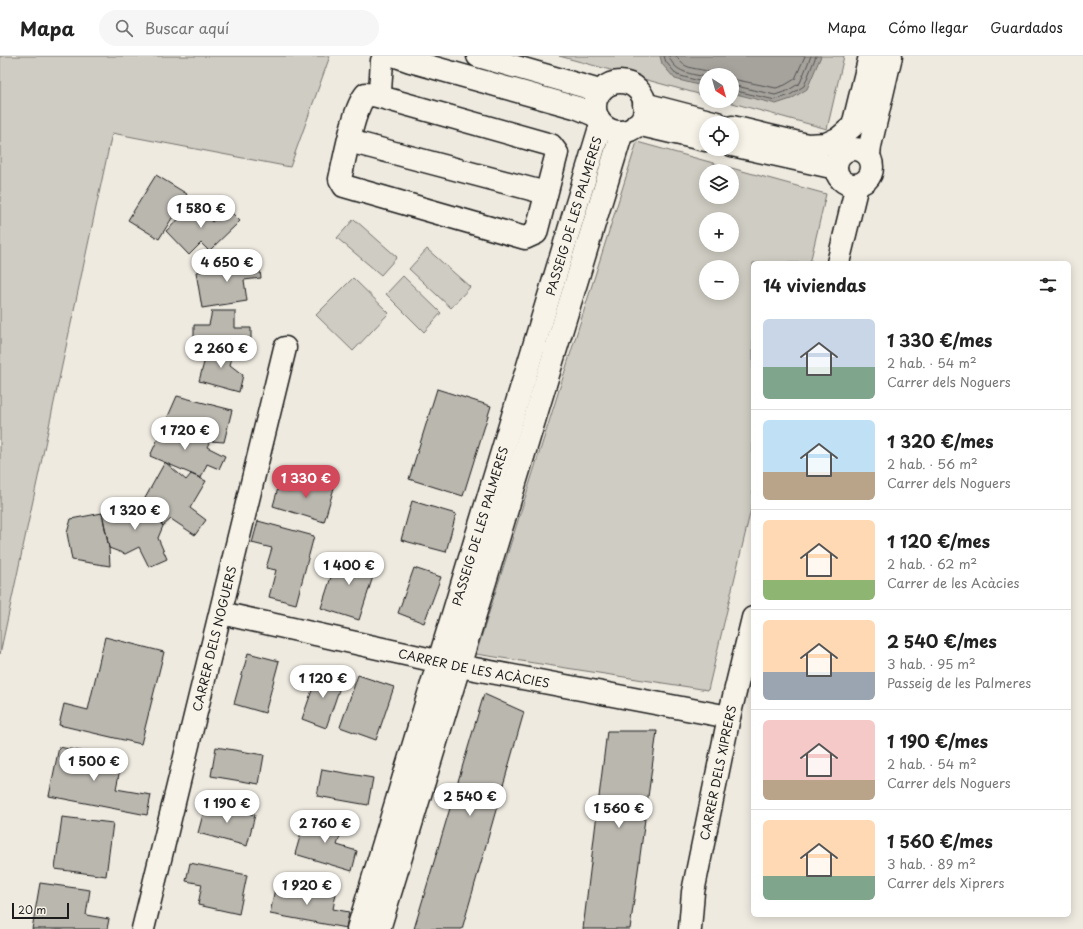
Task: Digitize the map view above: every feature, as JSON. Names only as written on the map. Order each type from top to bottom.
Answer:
[{"type":"street","points":[[478,56],[600,92]]},
{"type":"street","points":[[870,56],[853,126],[839,160],[837,173],[841,180],[849,185],[857,185],[864,182],[869,178],[872,172],[872,164],[869,154],[870,146],[891,56]]},
{"type":"street","points":[[377,96],[380,92],[387,57],[410,61],[578,108],[599,120],[613,131],[630,128],[699,139]]},
{"type":"street","points":[[599,120],[595,108],[596,99],[600,92],[611,84],[620,82],[628,84],[637,89],[642,96],[644,104],[644,113],[630,128]]},
{"type":"street","points":[[366,94],[377,96],[551,145],[557,153],[536,233],[525,238],[344,186],[340,179],[360,100],[366,94]]},
{"type":"street","points":[[644,104],[699,118]]},
{"type":"street","name":"PASSEIG DE LES PALMERES","points":[[379,929],[449,663],[599,120]]},
{"type":"street","points":[[739,129],[807,145],[826,144],[840,138],[853,126]]},
{"type":"street","name":"PASSEIG DE LES PALMERES","points":[[358,929],[630,128]]},
{"type":"street","points":[[349,141],[546,193]]},
{"type":"street","points":[[739,146],[839,160]]},
{"type":"street","points":[[839,160],[848,149],[857,148],[869,154]]},
{"type":"street","points":[[838,261],[857,185]]},
{"type":"street","name":"CARRER DELS NOGUERS","points":[[143,929],[285,348]]},
{"type":"street","name":"CARRER DE LES ACÀCIES","points":[[221,613],[449,663],[729,717]]},
{"type":"street","name":"CARRER DELS XIPRERS","points":[[690,929],[693,892],[729,717],[751,626]]},
{"type":"shaded area","points":[[0,56],[330,56],[290,167],[112,133],[0,654]]},
{"type":"shaded area","points":[[559,56],[844,56],[827,129],[739,105],[739,68],[699,68],[699,94]]},
{"type":"shaded area","points":[[637,142],[717,164],[699,164],[699,204],[739,204],[739,170],[826,194],[810,261],[751,261],[751,509],[708,690],[476,654]]},
{"type":"shaded area","points":[[354,219],[397,257],[381,275],[337,238]]},
{"type":"shaded area","points":[[427,249],[470,287],[451,308],[409,269]]},
{"type":"shaded area","points":[[403,276],[441,313],[424,332],[386,294]]},
{"type":"shaded area","points":[[353,278],[389,313],[353,351],[316,315]]},
{"type":"water","points":[[660,56],[821,56],[807,89],[791,99],[776,104],[739,95],[739,68],[699,68],[699,85],[675,79],[662,64]]},
{"type":"building","points":[[156,175],[187,194],[159,239],[128,220]]},
{"type":"building","points":[[195,204],[212,222],[227,208],[240,221],[209,251],[201,243],[189,255],[166,231]]},
{"type":"building","points":[[258,258],[261,278],[244,280],[247,301],[202,308],[196,272],[216,269],[215,265]]},
{"type":"building","points":[[212,311],[235,311],[235,328],[251,328],[251,343],[194,343],[194,325],[209,325]]},
{"type":"building","points":[[209,344],[234,351],[230,365],[243,375],[239,392],[199,381]]},
{"type":"building","points":[[437,389],[491,406],[463,496],[409,479]]},
{"type":"building","points":[[177,396],[232,410],[224,442],[210,441],[166,421]]},
{"type":"building","points":[[166,421],[210,441],[207,447],[225,456],[219,469],[207,464],[201,478],[150,456]]},
{"type":"building","points":[[165,462],[186,480],[191,474],[206,481],[190,508],[206,520],[195,535],[171,519],[163,526],[144,500]]},
{"type":"building","points":[[297,477],[334,488],[324,522],[273,506],[278,488],[292,492]]},
{"type":"building","points":[[144,500],[163,526],[158,538],[167,559],[149,567],[139,547],[125,554],[109,548],[102,513]]},
{"type":"building","points":[[412,501],[456,514],[446,552],[401,540]]},
{"type":"building","points":[[102,513],[109,548],[110,566],[72,560],[67,533],[71,519]]},
{"type":"building","points":[[258,521],[314,536],[296,604],[269,597],[276,570],[266,568],[272,548],[252,543]]},
{"type":"building","points":[[339,552],[377,564],[359,620],[321,608]]},
{"type":"building","points":[[414,568],[441,577],[424,623],[398,613]]},
{"type":"building","points":[[105,637],[164,652],[141,744],[59,725],[64,704],[88,710]]},
{"type":"building","points":[[248,653],[279,661],[265,713],[234,704]]},
{"type":"building","points":[[319,670],[343,678],[326,728],[302,719]]},
{"type":"building","points":[[358,675],[394,687],[376,740],[340,727]]},
{"type":"building","points":[[484,694],[524,712],[462,929],[414,929]]},
{"type":"building","points":[[607,731],[657,731],[630,929],[583,929]]},
{"type":"building","points":[[59,747],[122,759],[116,789],[151,795],[147,815],[49,796]]},
{"type":"building","points":[[216,747],[264,755],[259,784],[211,776]]},
{"type":"building","points":[[322,769],[373,778],[368,805],[317,796]]},
{"type":"building","points":[[206,803],[255,815],[247,846],[198,833]]},
{"type":"building","points":[[306,816],[343,827],[337,845],[357,851],[352,871],[295,854]]},
{"type":"building","points":[[62,817],[113,823],[106,876],[55,869]]},
{"type":"building","points":[[190,863],[247,875],[239,914],[198,905],[202,884],[186,881]]},
{"type":"building","points":[[40,883],[90,890],[86,915],[109,919],[107,929],[32,929]]},
{"type":"building","points":[[276,883],[336,894],[333,909],[349,912],[346,928],[270,914]]}]
